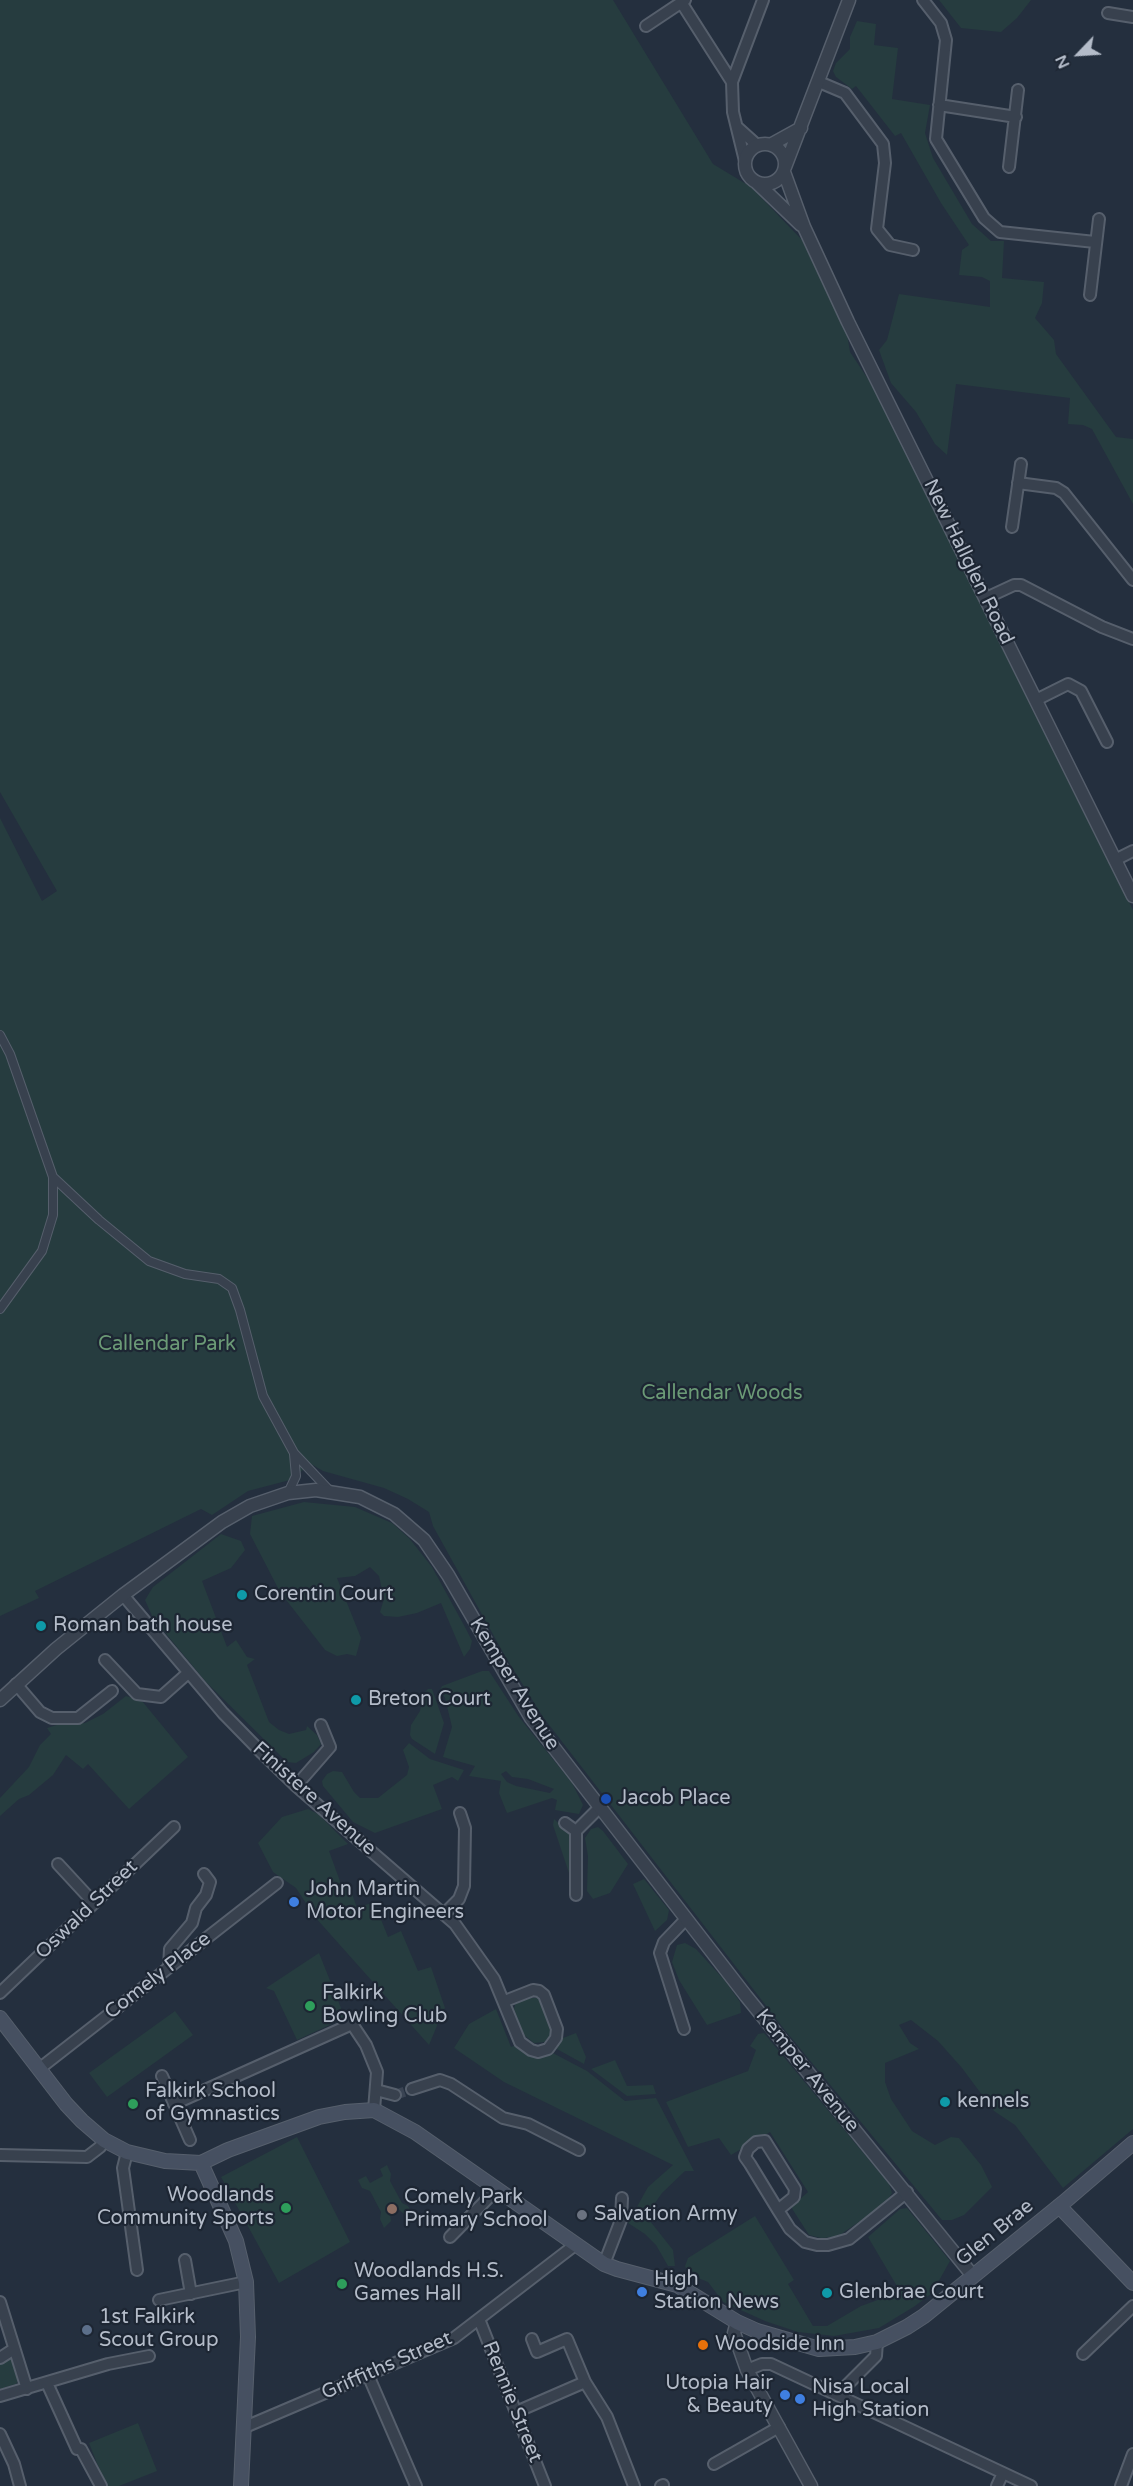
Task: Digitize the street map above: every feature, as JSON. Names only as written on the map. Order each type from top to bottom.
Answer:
[{"type":"main road","points":[[0,2018],[66,2104],[104,2140],[127,2152],[165,2161],[201,2163],[228,2150],[311,2119],[345,2112],[374,2110]]},
{"type":"main road","name":"Glen Brae","points":[[374,2110],[415,2132],[604,2264],[677,2285],[737,2322],[777,2338],[819,2349],[855,2347],[877,2342],[924,2316],[1133,2144]]},
{"type":"main road","points":[[201,2163],[236,2241],[246,2282],[248,2337],[241,2486]]},
{"type":"main road","points":[[1059,2206],[1133,2283]]},
{"type":"street","points":[[763,0],[732,82],[733,112],[746,171],[756,182],[771,183],[784,169],[849,0]]},
{"type":"street","points":[[923,0],[945,31],[946,40],[936,138],[984,218],[1000,232],[1095,242]]},
{"type":"street","points":[[646,26],[683,1],[732,82]]},
{"type":"street","points":[[1108,13],[1133,16]]},
{"type":"street","points":[[819,82],[845,93],[883,144],[885,163],[877,230],[890,245],[913,250]]},
{"type":"street","points":[[1009,167],[1018,90]]},
{"type":"street","points":[[939,105],[1016,117]]},
{"type":"street","points":[[736,127],[757,145]]},
{"type":"street","points":[[745,161],[749,152],[757,145],[772,144],[801,128]]},
{"type":"street","points":[[772,144],[781,150],[784,169]]},
{"type":"street","name":"New Hallglen Road","points":[[784,169],[804,227],[848,322],[1133,896]]},
{"type":"street","name":"New Hallglen Road","points":[[756,182],[804,227]]},
{"type":"street","points":[[1090,296],[1099,219]]},
{"type":"street","points":[[1012,527],[1021,464]]},
{"type":"street","points":[[1018,483],[1056,488],[1064,494],[1133,580]]},
{"type":"street","points":[[986,598],[1014,585],[1021,585],[1102,627],[1133,639]]},
{"type":"street","points":[[1036,700],[1068,684],[1081,691],[1107,742]]},
{"type":"street","points":[[1115,860],[1133,851]]},
{"type":"street","points":[[0,1035],[10,1054],[53,1177],[52,1215],[42,1251],[0,1309]]},
{"type":"street","points":[[53,1177],[99,1220],[150,1261],[185,1274],[219,1279],[231,1288],[240,1310],[263,1396],[294,1453],[330,1491]]},
{"type":"street","points":[[288,1493],[296,1476],[294,1453]]},
{"type":"street","name":"Kemper Avenue","points":[[0,1700],[123,1595],[236,1513],[265,1499],[288,1493],[330,1491],[360,1497],[394,1514],[424,1540],[448,1575],[531,1718],[686,1919],[974,2276]]},
{"type":"street","name":"Finistere Avenue","points":[[123,1595],[242,1733],[296,1786],[455,1924],[483,1960],[505,2001],[523,2046],[538,2052],[548,2049],[553,2044],[557,2029],[544,1995],[539,1990],[533,1990],[505,2001]]},
{"type":"street","points":[[105,1660],[137,1694],[161,1696],[188,1673]]},
{"type":"street","points":[[16,1684],[40,1712],[52,1718],[78,1718],[112,1691]]},
{"type":"street","points":[[296,1786],[330,1747],[321,1725]]},
{"type":"street","points":[[576,1895],[576,1831],[601,1806]]},
{"type":"street","points":[[444,1914],[459,1899],[464,1886],[465,1828],[460,1813]]},
{"type":"street","points":[[565,1823],[576,1831]]},
{"type":"street","name":"Oswald Street","points":[[0,1993],[174,1827]]},
{"type":"street","points":[[58,1864],[94,1903]]},
{"type":"street","points":[[169,1967],[170,1949],[192,1923],[195,1908],[206,1895],[210,1882],[204,1874]]},
{"type":"street","name":"Comely Place","points":[[39,2069],[277,1883]]},
{"type":"street","points":[[684,2029],[660,1953],[664,1942],[686,1919]]},
{"type":"street","points":[[174,2104],[352,2024],[366,2045],[376,2072],[374,2110]]},
{"type":"street","points":[[162,2076],[190,2140]]},
{"type":"street","points":[[412,2089],[440,2080],[451,2084],[503,2118],[528,2124],[579,2150]]},
{"type":"street","points":[[376,2090],[395,2095]]},
{"type":"street","points":[[0,2155],[87,2157],[100,2147],[104,2140]]},
{"type":"street","points":[[778,2210],[794,2197],[795,2190],[765,2141],[756,2142],[748,2149],[745,2157],[778,2210],[790,2229],[805,2242],[817,2246],[849,2239],[907,2192]]},
{"type":"street","points":[[127,2152],[123,2168],[137,2270]]},
{"type":"street","points":[[450,2237],[497,2189]]},
{"type":"street","points":[[604,2264],[619,2228],[622,2198]]},
{"type":"street","name":"Griffiths Street","points":[[245,2427],[454,2338],[575,2245]]},
{"type":"street","points":[[185,2260],[191,2294]]},
{"type":"street","points":[[159,2300],[246,2282]]},
{"type":"street","points":[[0,2302],[27,2389]]},
{"type":"street","points":[[1083,2354],[1133,2306]]},
{"type":"street","name":"Rennie Street","points":[[478,2319],[545,2486]]},
{"type":"street","points":[[737,2322],[734,2333],[747,2370],[811,2486]]},
{"type":"street","points":[[532,2339],[537,2352],[567,2339],[585,2382],[607,2417],[634,2486]]},
{"type":"street","points":[[840,2395],[843,2388],[876,2356],[877,2342]]},
{"type":"street","points":[[0,2358],[14,2349]]},
{"type":"street","points":[[0,2396],[108,2364],[149,2356]]},
{"type":"street","points":[[747,2370],[762,2364],[771,2364],[1031,2486]]},
{"type":"street","points":[[368,2375],[416,2486]]},
{"type":"street","points":[[516,2412],[585,2382]]},
{"type":"street","points":[[47,2383],[77,2449],[81,2449],[101,2486]]},
{"type":"street","points":[[714,2464],[779,2427]]},
{"type":"street","points":[[0,2434],[14,2464],[20,2486]]},
{"type":"street","points":[[1121,2486],[1133,2454]]},
{"type":"street","points":[[997,2486],[1003,2473]]},
{"type":"green space","name":"Callendar Woods","points":[[0,0],[613,0],[713,164],[751,187],[802,240],[847,334],[850,352],[874,388],[1133,910],[1133,2129],[1063,2188],[1015,2125],[994,2111],[962,2068],[938,2041],[911,2020],[899,2025],[910,2043],[919,2049],[885,2063],[885,2082],[891,2099],[912,2131],[935,2145],[951,2137],[959,2138],[981,2165],[992,2187],[964,2215],[952,2220],[942,2220],[784,2029],[543,1717],[505,1656],[433,1526],[429,1512],[408,1499],[384,1488],[323,1471],[311,1464],[290,1480],[248,1491],[212,1515],[201,1509],[35,1591],[39,1598],[0,1616],[0,818],[42,901],[57,891],[0,792]]},
{"type":"green space","points":[[939,0],[1031,0],[1017,18],[1001,32],[961,28]]},
{"type":"green space","points":[[857,21],[876,24],[874,45],[898,48],[892,99],[930,105],[925,133],[933,158],[972,224],[991,241],[1004,241],[1002,278],[1044,282],[1042,303],[1035,318],[1054,340],[1056,354],[1116,437],[1133,439],[1133,504],[1092,429],[1083,425],[1068,424],[1070,398],[956,384],[947,455],[935,444],[916,412],[891,383],[879,350],[887,340],[899,294],[990,307],[990,281],[982,277],[959,275],[962,250],[969,245],[941,203],[901,133],[895,136],[856,86],[852,89],[836,77],[833,71],[836,63],[850,49],[850,37]]},
{"type":"green space","points":[[304,1502],[355,1507],[392,1523],[409,1538],[432,1567],[472,1641],[464,1657],[441,1603],[417,1613],[398,1617],[384,1616],[380,1612],[384,1599],[379,1576],[370,1567],[355,1576],[337,1578],[361,1638],[356,1656],[347,1654],[337,1656],[325,1650],[280,1592],[250,1534],[252,1516]]},
{"type":"green space","points":[[221,1534],[241,1541],[245,1550],[231,1568],[202,1581],[227,1647],[236,1640],[247,1657],[255,1659],[247,1665],[269,1722],[289,1734],[306,1730],[307,1726],[317,1735],[321,1744],[314,1752],[296,1763],[287,1762],[206,1682],[153,1618],[145,1600],[153,1587]]},
{"type":"green space","points":[[482,1671],[489,1671],[519,1717],[572,1783],[583,1805],[579,1814],[555,1810],[557,1800],[552,1798],[507,1813],[499,1793],[501,1781],[469,1776],[475,1766],[443,1757],[452,1727],[445,1698],[440,1690],[442,1686]],"holes":[[[506,1771],[512,1777],[528,1779],[554,1789],[550,1793],[516,1786],[507,1782],[501,1774]]]},
{"type":"green space","points":[[428,1689],[432,1689],[444,1723],[435,1754],[412,1739],[410,1735],[411,1725],[420,1711],[423,1694]]},
{"type":"green space","points":[[126,1696],[142,1701],[188,1757],[129,1809],[88,1764],[83,1769],[66,1755],[53,1775],[29,1795],[19,1799],[0,1816],[0,1798],[29,1767],[40,1745],[51,1734],[47,1728],[85,1723],[103,1714]]},
{"type":"green space","points":[[409,1743],[430,1759],[464,1770],[458,1781],[452,1777],[433,1785],[442,1809],[375,1833],[353,1822],[323,1786],[322,1781],[327,1774],[333,1771],[342,1772],[360,1798],[378,1798],[407,1775],[409,1767],[403,1750]]},
{"type":"green space","points":[[308,1809],[318,1814],[348,1844],[329,1851],[341,1884],[348,1882],[357,1908],[374,1902],[388,1937],[401,1931],[418,1971],[431,1967],[445,2008],[439,2014],[439,2021],[429,2045],[315,1917],[296,1888],[273,1872],[258,1843],[282,1817]]},
{"type":"green space","points":[[554,1819],[573,1836],[572,1882],[553,1825]]},
{"type":"green space","points":[[598,1827],[628,1864],[610,1893],[593,1899],[587,1891],[588,1856],[585,1838],[591,1829]]},
{"type":"green space","points":[[644,1879],[669,1910],[667,1920],[655,1931],[633,1884]]},
{"type":"green space","points":[[685,1943],[696,1949],[726,1982],[740,2002],[741,2013],[707,2025],[679,1980],[672,1962],[677,1945]]},
{"type":"green space","name":"Falkirk Bowling Club","points":[[319,1953],[345,2018],[297,2040],[274,1991],[266,1988]]},
{"type":"green space","points":[[537,1998],[543,2003],[552,2028],[551,2035],[545,2042],[534,2043],[524,2035],[514,2009],[516,2001]]},
{"type":"green space","points":[[496,2009],[511,2047],[518,2044],[549,2051],[587,2071],[625,2101],[656,2098],[694,2171],[685,2171],[662,2193],[646,2216],[673,2250],[675,2266],[668,2266],[656,2245],[645,2234],[628,2223],[648,2187],[673,2165],[504,2082],[454,2048],[469,2024]]},
{"type":"green space","points":[[175,2011],[193,2035],[107,2097],[89,2073]]},
{"type":"green space","points":[[576,2033],[586,2057],[584,2064],[555,2048],[563,2038]]},
{"type":"green space","points":[[764,2033],[889,2184],[892,2193],[885,2204],[837,2237],[821,2238],[809,2235],[791,2207],[808,2192],[770,2132],[731,2155],[719,2138],[688,2147],[666,2102],[748,2071],[756,2050],[750,2046],[758,2034]]},
{"type":"green space","points":[[615,2060],[627,2086],[653,2085],[656,2094],[627,2096],[591,2069]]},
{"type":"green space","name":"Woodlands Community Sports","points":[[297,2137],[350,2242],[279,2283],[221,2177]]},
{"type":"green space","points":[[387,2165],[391,2174],[390,2181],[402,2203],[408,2206],[412,2213],[404,2214],[398,2209],[390,2214],[391,2221],[384,2228],[380,2219],[381,2212],[370,2191],[362,2188],[358,2180],[366,2176],[370,2183],[383,2176],[380,2169]]},
{"type":"green space","points":[[907,2208],[950,2261],[932,2293],[879,2328],[834,2336],[798,2332],[765,2321],[723,2302],[708,2282],[688,2274],[685,2266],[688,2258],[755,2216],[794,2280],[788,2284],[813,2326],[827,2326],[861,2306],[897,2293],[898,2288],[868,2237],[900,2209]]},
{"type":"green space","points":[[9,2358],[13,2361],[19,2379],[16,2384],[0,2389],[0,2364]]},
{"type":"green space","points":[[138,2423],[157,2471],[119,2486],[106,2486],[89,2443]]},
{"type":"tunnel","points":[[395,2095],[412,2089]]},
{"type":"place","name":"Corentin Court","points":[[242,1595]]},
{"type":"place","name":"Roman bath house","points":[[41,1626]]},
{"type":"place","name":"Breton Court","points":[[356,1700]]},
{"type":"place","name":"Jacob Place","points":[[606,1799]]},
{"type":"place","name":"John Martin Motor Engineers","points":[[294,1902]]},
{"type":"place","name":"Falkirk Bowling Club","points":[[310,2006]]},
{"type":"place","name":"kennels","points":[[945,2102]]},
{"type":"place","name":"Falkirk School of Gymnastics","points":[[133,2104]]},
{"type":"place","name":"Woodlands Community Sports","points":[[286,2208]]},
{"type":"place","name":"Comely Park Primary School","points":[[392,2209]]},
{"type":"place","name":"Salvation Army","points":[[582,2215]]},
{"type":"place","name":"Woodlands H.S. Games Hall","points":[[342,2284]]},
{"type":"place","name":"High Station News","points":[[642,2292]]},
{"type":"place","name":"Glenbrae Court","points":[[827,2293]]},
{"type":"place","name":"1st Falkirk Scout Group","points":[[87,2330]]},
{"type":"place","name":"Woodside Inn","points":[[703,2345]]},
{"type":"place","name":"Utopia Hair & Beauty","points":[[785,2395]]},
{"type":"place","name":"Nisa Local High Station","points":[[800,2399]]},
{"type":"park label","name":"Callendar Park","points":[[167,1345]]}]
